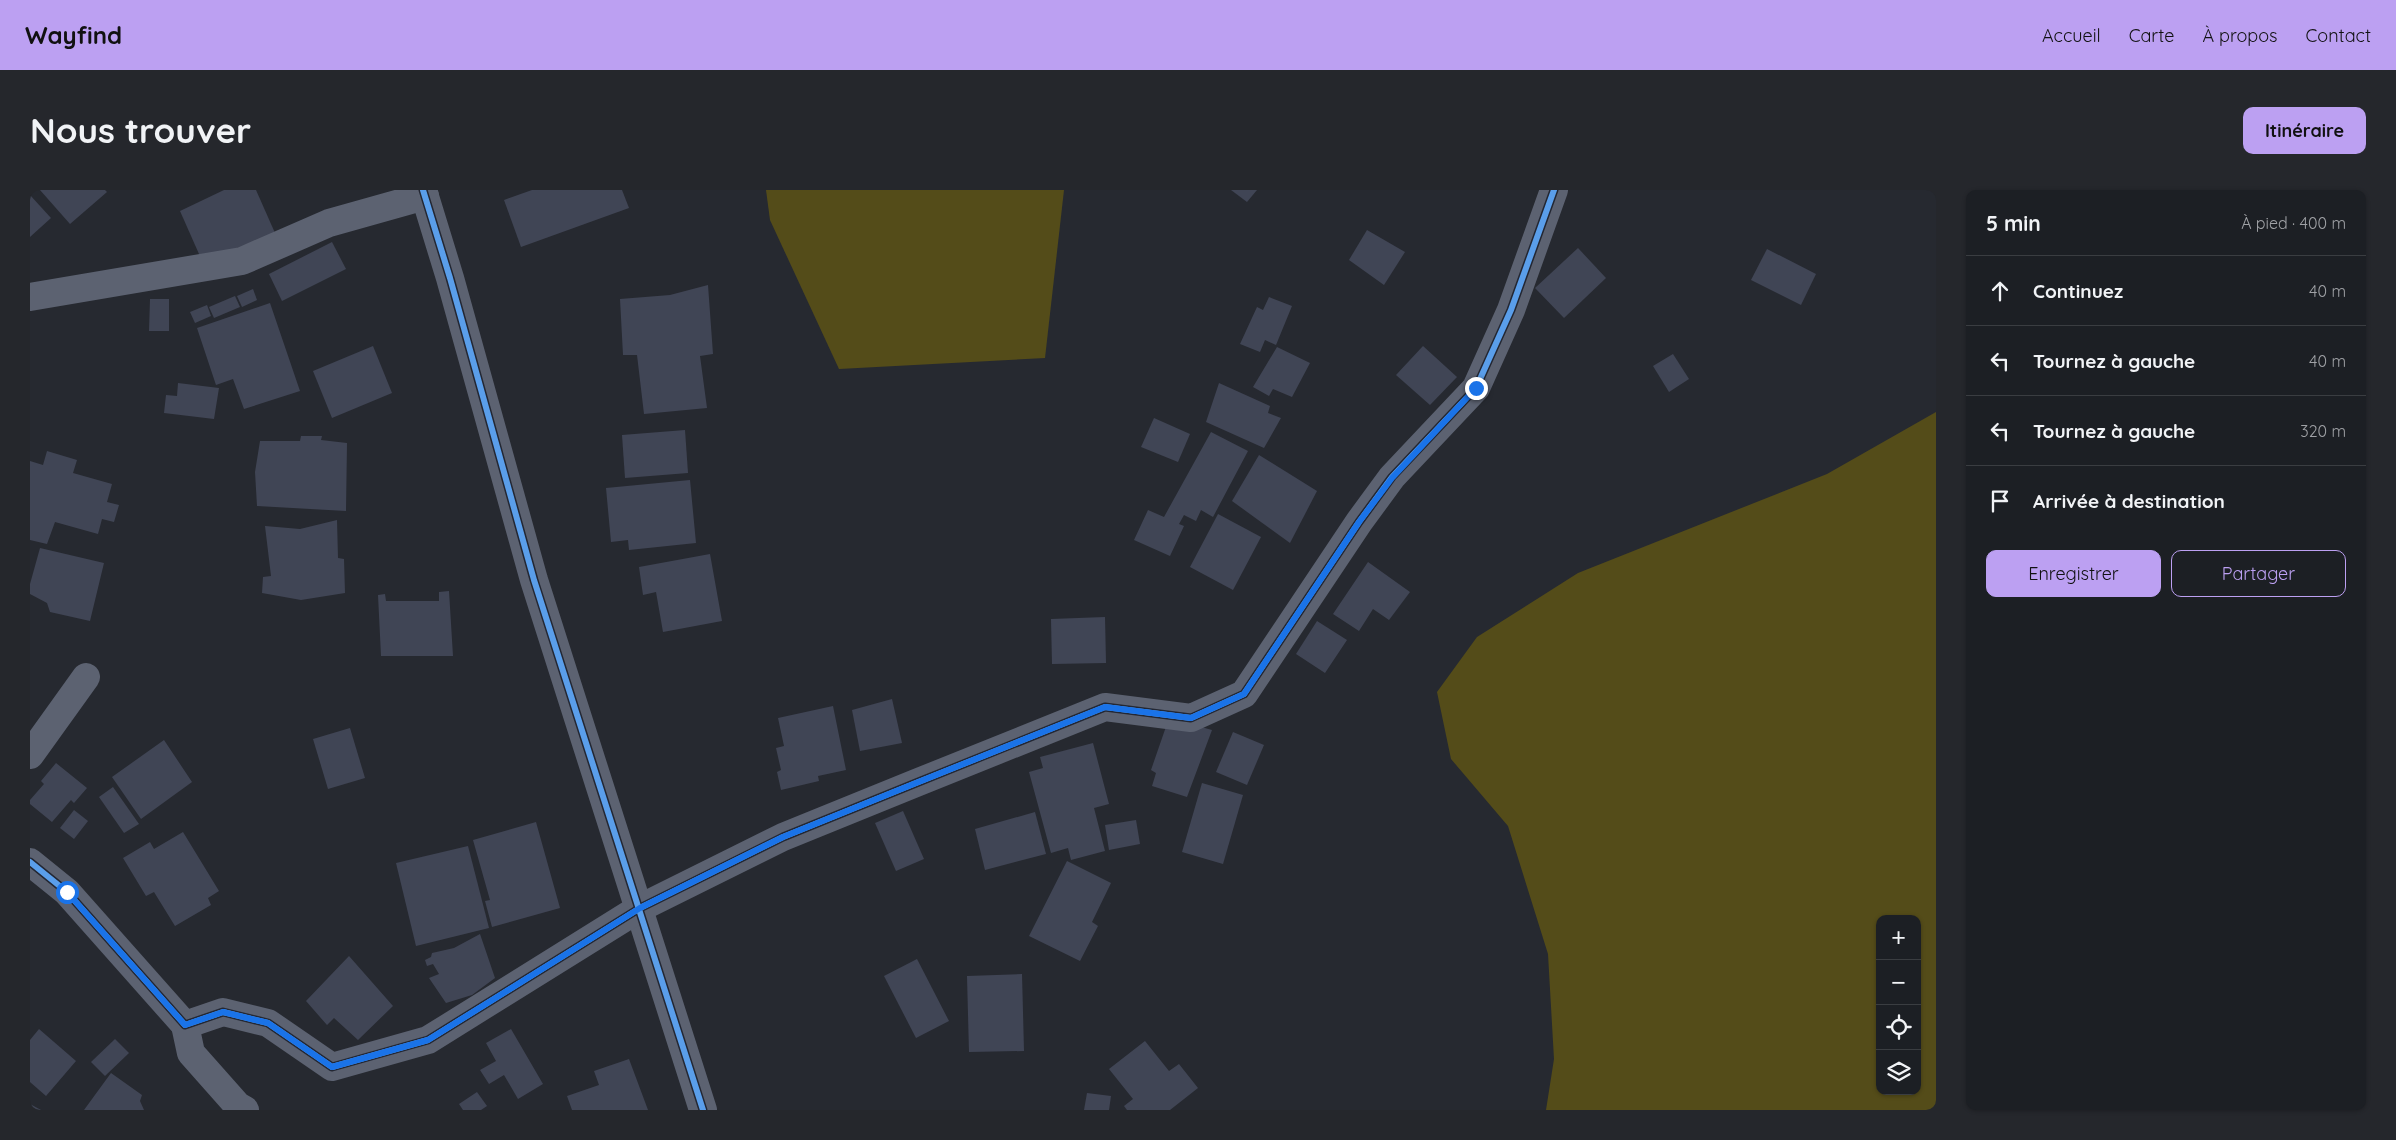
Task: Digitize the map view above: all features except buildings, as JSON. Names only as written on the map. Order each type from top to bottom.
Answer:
[{"type":"street","points":[[185,1025],[223,1012],[268,1023],[332,1067],[428,1040],[640,908],[783,837],[1105,707],[1191,718],[1244,694],[1359,522],[1392,478],[1476,388],[1511,310],[1554,190]]},
{"type":"street","points":[[30,297],[242,261],[330,223],[424,193],[450,278],[534,580],[704,1110]]},
{"type":"street","points":[[30,755],[86,677]]},
{"type":"street","points":[[30,862],[67,892],[185,1025],[191,1053],[238,1106],[245,1110]]},
{"type":"shaded area","points":[[766,190],[1064,190],[1045,358],[839,369],[770,220]]},
{"type":"shaded area","points":[[1936,412],[1936,1110],[1546,1110],[1554,1059],[1548,954],[1508,826],[1451,759],[1437,692],[1477,637],[1578,573],[1827,474]]},
{"type":"cycle path","points":[[423,190],[450,278],[534,580],[703,1110]]},
{"type":"cycle path","points":[[30,862],[67,892],[185,1025],[223,1012],[268,1023],[332,1067],[428,1040],[640,908],[783,837],[1105,707],[1191,718],[1244,694],[1359,522],[1392,477],[1476,388],[1511,310],[1554,190]]},
{"type":"route","points":[[67,892],[185,1025],[223,1012],[268,1023],[332,1067],[428,1040],[640,908],[783,837],[1105,707],[1191,718],[1244,694],[1359,522],[1392,478],[1476,388]]}]
